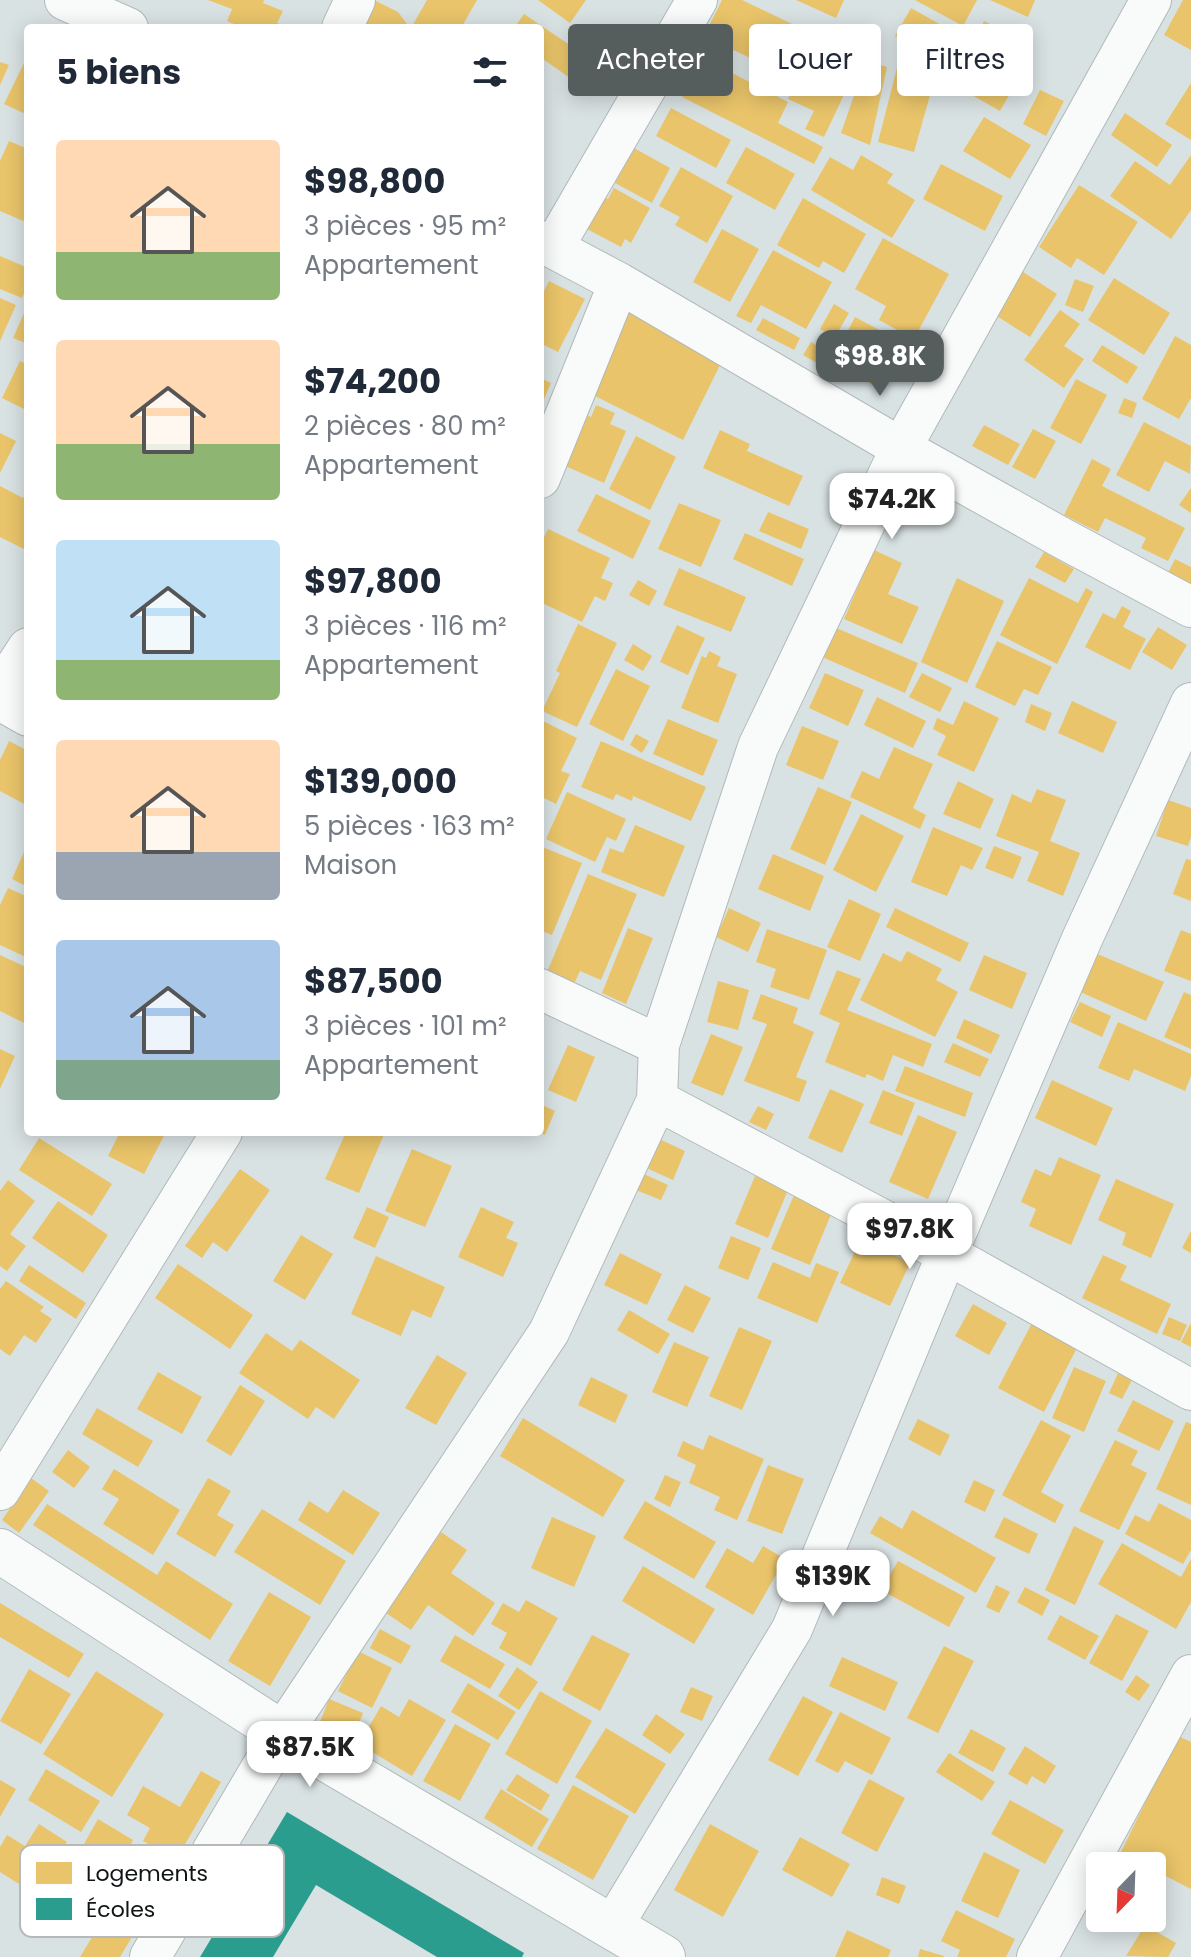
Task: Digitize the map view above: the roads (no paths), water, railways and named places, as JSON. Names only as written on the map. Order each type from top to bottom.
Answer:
[{"type":"street","points":[[65,0],[119,24]]},
{"type":"street","points":[[344,24],[355,0]]},
{"type":"street","points":[[697,0],[546,245],[619,283],[901,448],[1191,607]]},
{"type":"street","points":[[216,1845],[282,1733],[549,1332],[657,1100],[659,1045],[758,747],[901,448],[1151,0]]},
{"type":"street","points":[[544,468],[619,283]]},
{"type":"street","points":[[0,691],[24,654]]},
{"type":"street","points":[[0,700],[24,714]]},
{"type":"street","points":[[612,1927],[792,1629],[947,1254],[1082,939],[1191,703]]},
{"type":"street","points":[[544,991],[659,1045]]},
{"type":"street","points":[[657,1100],[947,1254],[1191,1390]]},
{"type":"street","points":[[0,1490],[220,1136]]},
{"type":"street","points":[[0,1551],[282,1733],[663,1957]]},
{"type":"street","points":[[1037,1957],[1191,1675]]},
{"type":"street","points":[[150,1957],[162,1937]]}]
